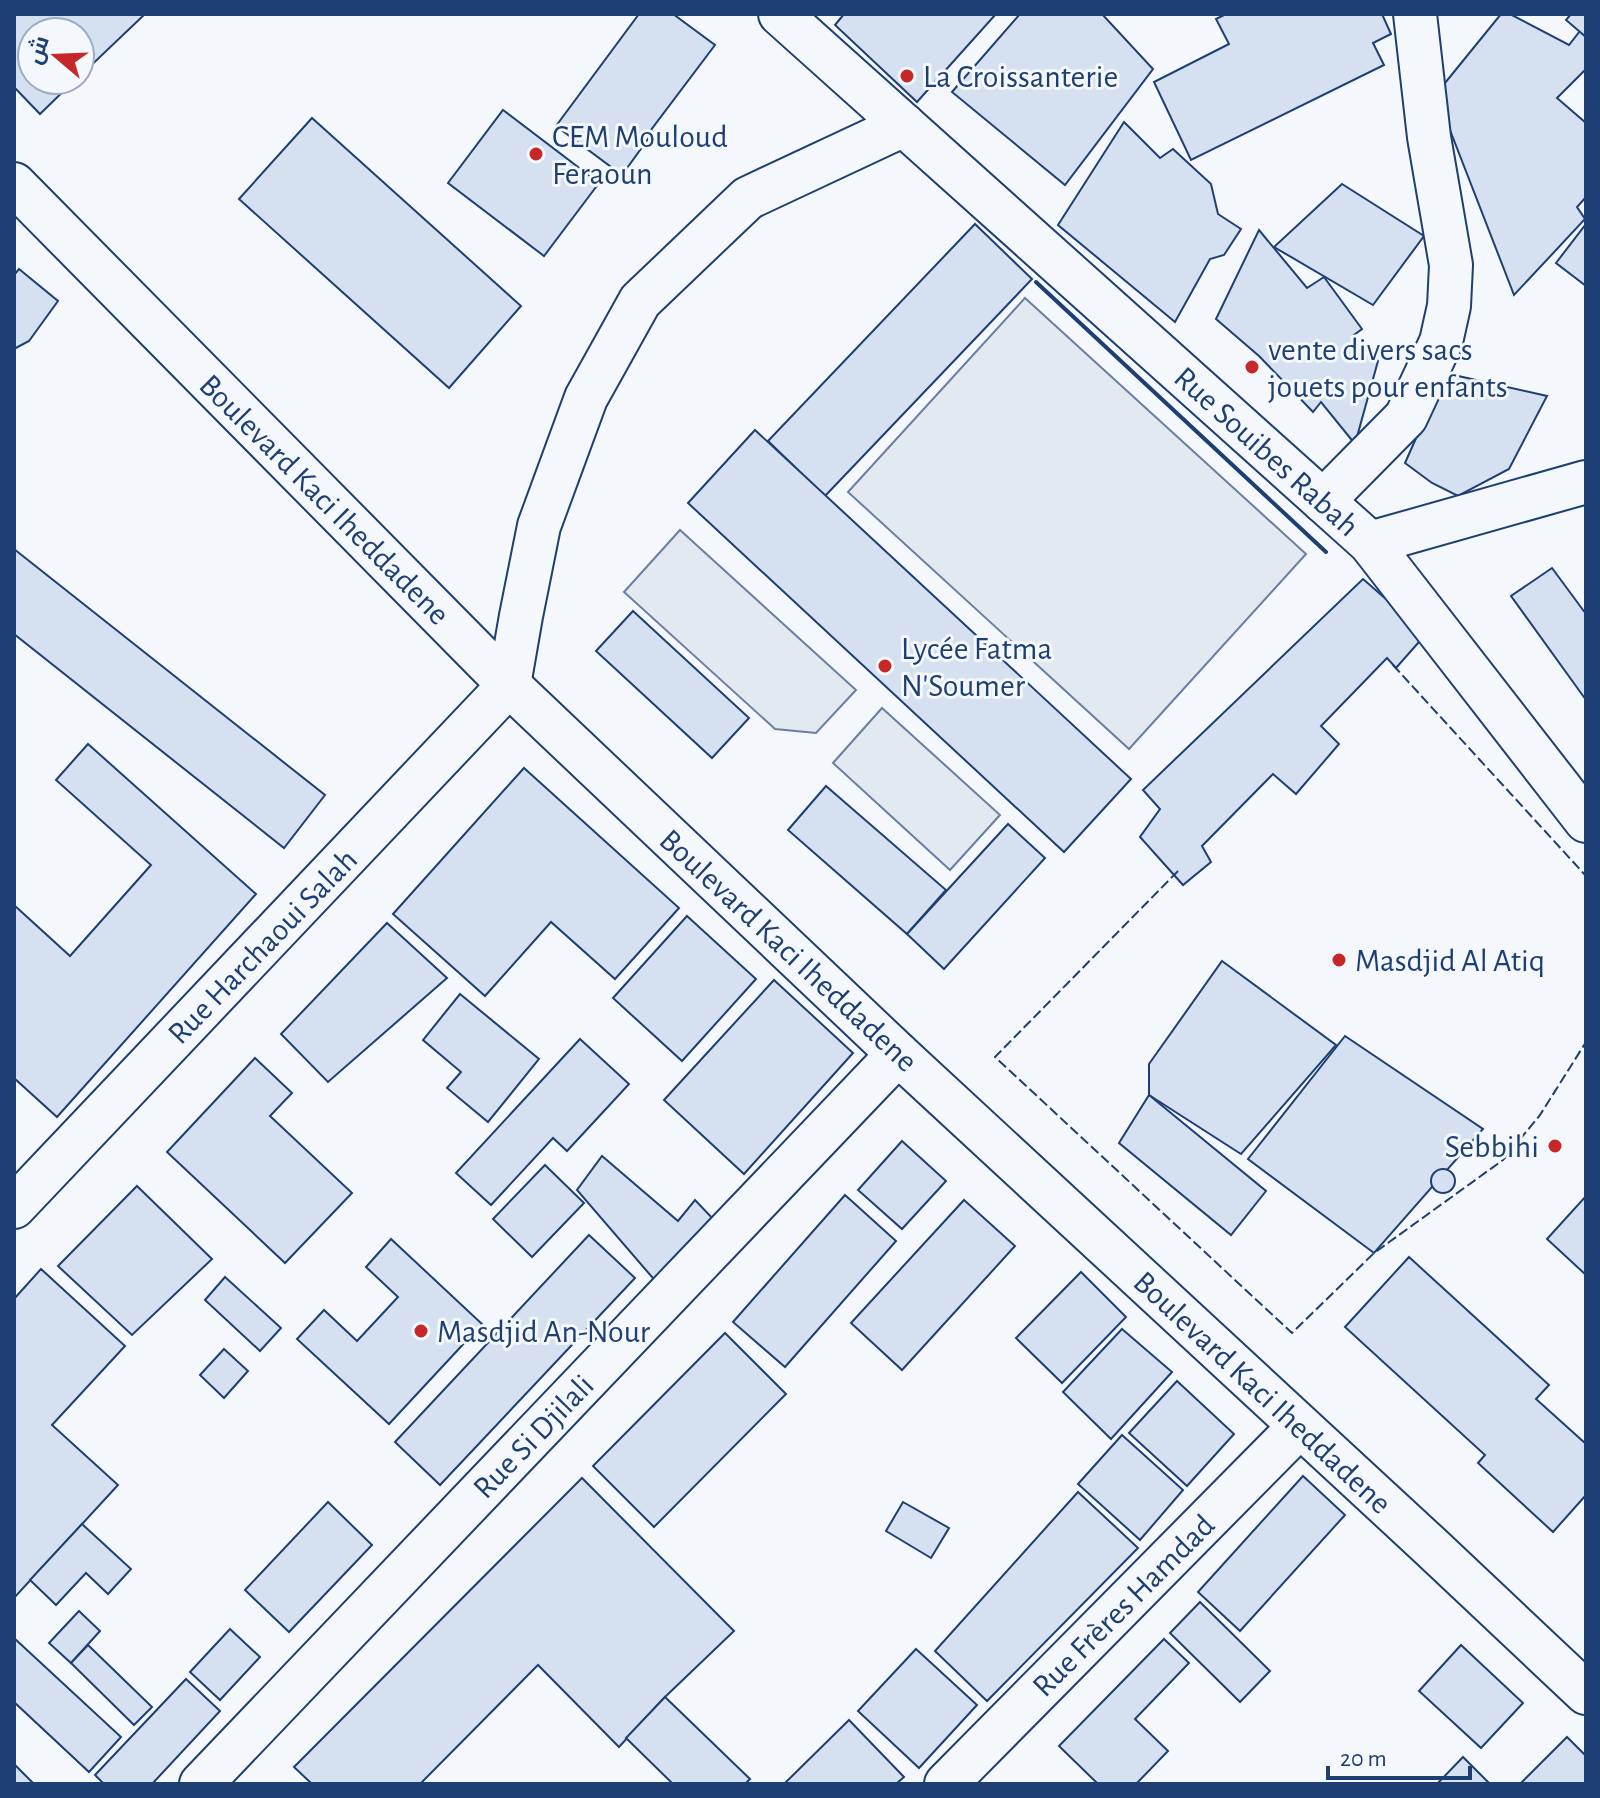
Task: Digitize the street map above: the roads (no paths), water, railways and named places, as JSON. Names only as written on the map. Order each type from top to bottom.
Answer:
[{"type":"street","name":"Rue Souibes Rabah","points":[[780,14],[1370,543],[1586,821]]},
{"type":"street","points":[[1323,501],[1406,417],[1441,342],[1449,306],[1451,265],[1429,137],[1415,14]]},
{"type":"street","points":[[509,685],[539,526],[586,398],[640,301],[748,198],[904,125]]},
{"type":"street","name":"Boulevard Kaci Iheddadene","points":[[14,184],[509,685],[898,1054],[1586,1693]]},
{"type":"street","points":[[1370,543],[1586,482]]},
{"type":"street","name":"Rue Harchaoui Salah","points":[[14,1207],[509,685]]},
{"type":"street","name":"Rue Si Djilali","points":[[201,1784],[898,1054]]},
{"type":"street","name":"Rue Frères Hamdad","points":[[946,1784],[1300,1426]]},
{"type":"place","name":"La Croissanterie","points":[[907,76]]},
{"type":"place","name":"CEM Mouloud Feraoun","points":[[536,154]]},
{"type":"place","name":"vente divers sacs jouets pour enfants","points":[[1252,367]]},
{"type":"place","name":"Lycée Fatma N'Soumer","points":[[885,666]]},
{"type":"place","name":"Masdjid Al Atiq","points":[[1339,960]]},
{"type":"place","name":"Sebbihi","points":[[1555,1146]]},
{"type":"place","name":"Masdjid An-Nour","points":[[421,1331]]}]
